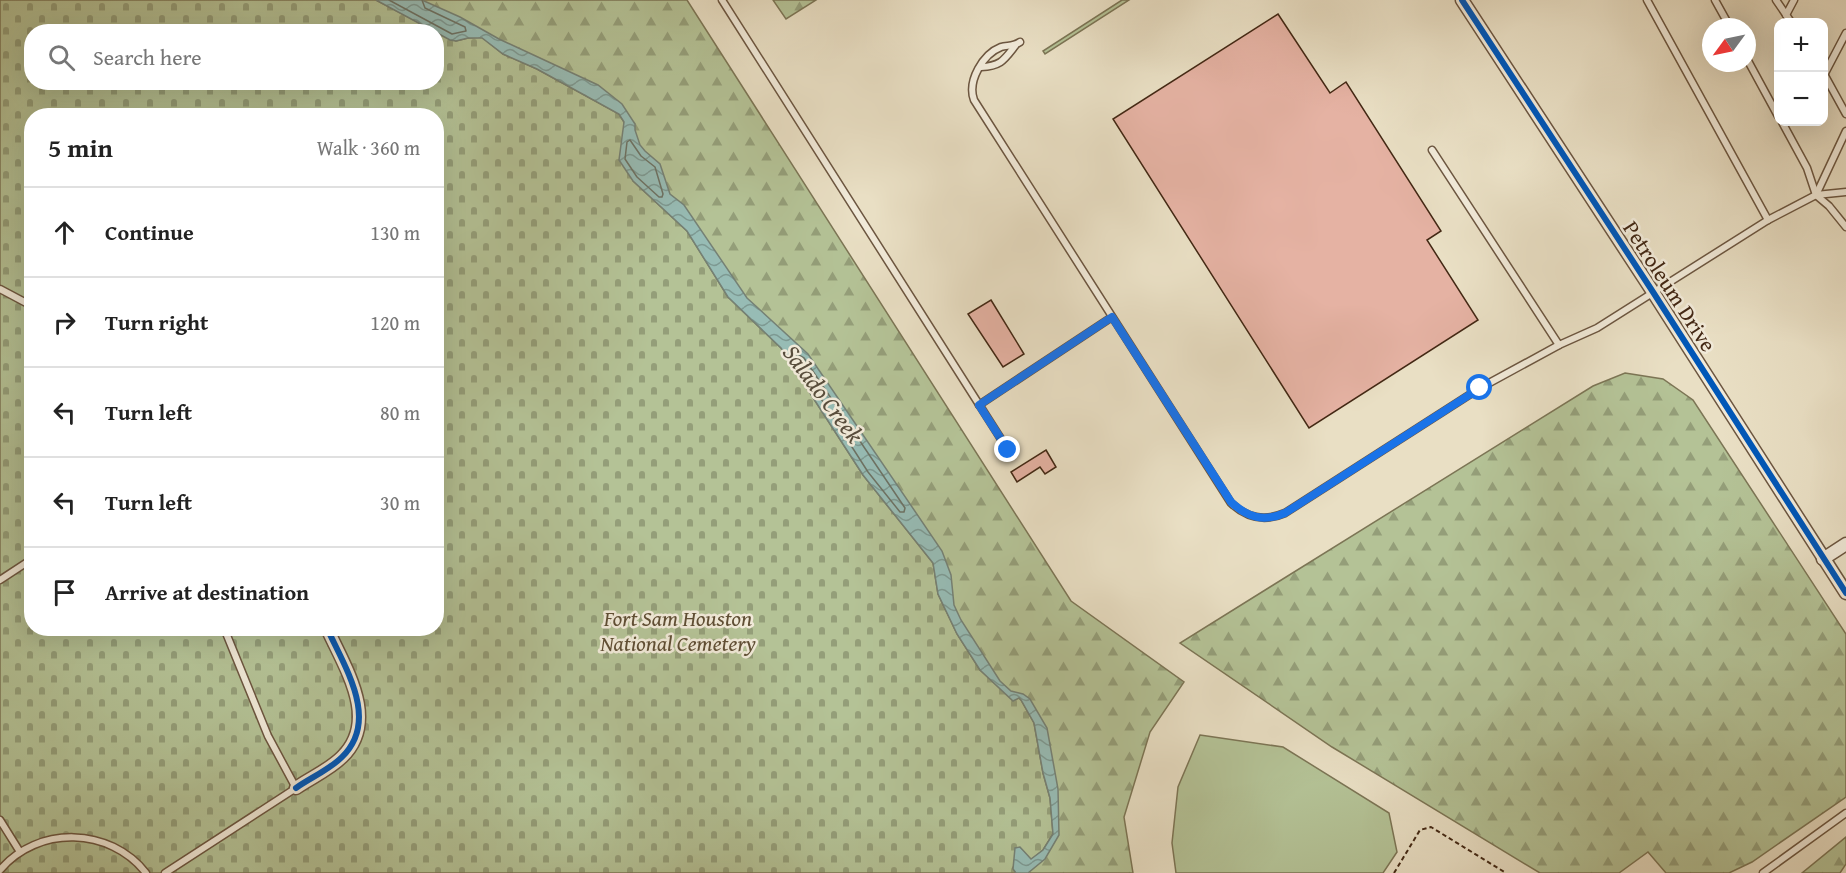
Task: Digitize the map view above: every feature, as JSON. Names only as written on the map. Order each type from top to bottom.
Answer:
[{"type":"street","name":"Petroleum Drive","points":[[1462,0],[1846,593]]},
{"type":"street","points":[[1823,559],[1846,544]]},
{"type":"street","points":[[296,788],[341,759],[352,746],[358,731],[360,713],[357,695],[331,636]]},
{"type":"lane","points":[[722,0],[1008,450]]},
{"type":"lane","points":[[1647,0],[1768,219]]},
{"type":"lane","points":[[1715,0],[1725,18]]},
{"type":"lane","points":[[1776,0],[1788,18]]},
{"type":"lane","points":[[1786,15],[1794,0]]},
{"type":"lane","points":[[1825,72],[1846,33]]},
{"type":"lane","points":[[981,67],[995,65],[1002,61],[1009,56],[1017,44],[1002,46],[987,57],[972,81],[974,100],[1231,502],[1249,516],[1276,517],[1285,513],[1480,388],[1559,345],[1598,328],[1768,219],[1816,195],[1846,192]]},
{"type":"lane","points":[[1755,72],[1774,107]]},
{"type":"lane","points":[[1828,81],[1846,114]]},
{"type":"lane","points":[[1784,126],[1807,168],[1816,195],[1830,206],[1846,227]]},
{"type":"lane","points":[[1816,195],[1846,131]]},
{"type":"lane","points":[[1432,150],[1559,345]]},
{"type":"lane","points":[[0,290],[24,302]]},
{"type":"lane","points":[[979,405],[1112,317]]},
{"type":"lane","points":[[0,580],[24,564]]},
{"type":"lane","points":[[165,873],[296,788],[268,736],[227,636]]},
{"type":"lane","points":[[1762,873],[1846,813]]},
{"type":"lane","points":[[0,820],[20,852]]},
{"type":"lane","points":[[0,870],[20,852],[37,843],[55,838],[74,837],[92,839],[110,845],[127,854],[146,873]]},
{"type":"path","points":[[1394,873],[1420,830],[1431,827],[1506,873]]},
{"type":"green space","name":"Fort Sam Houston National Cemetery","points":[[0,0],[687,0],[1071,601],[1184,682],[1150,732],[1124,817],[1133,873],[509,873],[438,636],[444,636],[444,108],[30,108],[25,90],[444,90],[444,24],[24,24],[24,87]]},
{"type":"green space","name":"Fort Sam Houston National Cemetery","points":[[0,0],[376,0],[422,24],[24,24],[24,90],[444,90],[444,35],[456,41],[482,37],[503,54],[537,69],[619,114],[624,122],[633,181],[687,231],[728,297],[781,348],[863,475],[933,563],[938,594],[957,634],[980,670],[1013,700],[1019,698],[1034,723],[1050,798],[1053,834],[1043,850],[1031,860],[1020,848],[1013,868],[1016,873],[0,873]]},
{"type":"green space","points":[[773,0],[816,0],[786,19]]},
{"type":"green space","points":[[1122,0],[1129,0],[1045,54],[1043,51]]},
{"type":"green space","points":[[1625,373],[1663,379],[1693,400],[1846,634],[1846,797],[1752,862],[1729,873],[1666,873],[1648,852],[1619,873],[1540,873],[1332,747],[1180,643],[1593,386]]},
{"type":"green space","points":[[1200,735],[1283,747],[1389,813],[1397,852],[1383,873],[1176,873],[1172,843],[1178,787]]},
{"type":"green space","points":[[1846,837],[1846,864],[1840,873],[1802,873]]},
{"type":"water","name":"Salado Creek","points":[[376,0],[422,0],[598,85],[622,104],[635,124],[640,145],[660,164],[670,194],[684,205],[747,298],[808,354],[942,551],[951,575],[954,605],[961,620],[1000,681],[1011,691],[1023,694],[1030,699],[1047,728],[1058,789],[1059,835],[1045,859],[1028,873],[1016,873],[1013,869],[1015,848],[1020,847],[1031,859],[1043,850],[1053,834],[1050,798],[1034,723],[1019,698],[1013,701],[980,670],[957,634],[938,594],[933,563],[863,475],[781,348],[728,297],[687,231],[633,181],[619,160],[624,122],[619,114],[537,69],[503,54],[482,38],[450,40],[444,37],[444,24],[420,24]]},
{"type":"building","points":[[1278,14],[1330,93],[1346,82],[1441,231],[1427,240],[1478,320],[1309,428],[1113,119]]},
{"type":"building","points":[[991,300],[1024,354],[1003,367],[968,314]]},
{"type":"building","points":[[1046,450],[1056,467],[1045,474],[1040,467],[1017,482],[1011,472]]},
{"type":"cycle path","points":[[1462,0],[1846,593]]},
{"type":"cycle path","points":[[296,788],[337,762],[353,742],[358,727],[359,710],[356,694],[331,636]]},
{"type":"route","points":[[1008,450],[979,405],[1112,317],[1231,502],[1240,511],[1256,518],[1276,517],[1285,513],[1480,388]]}]
